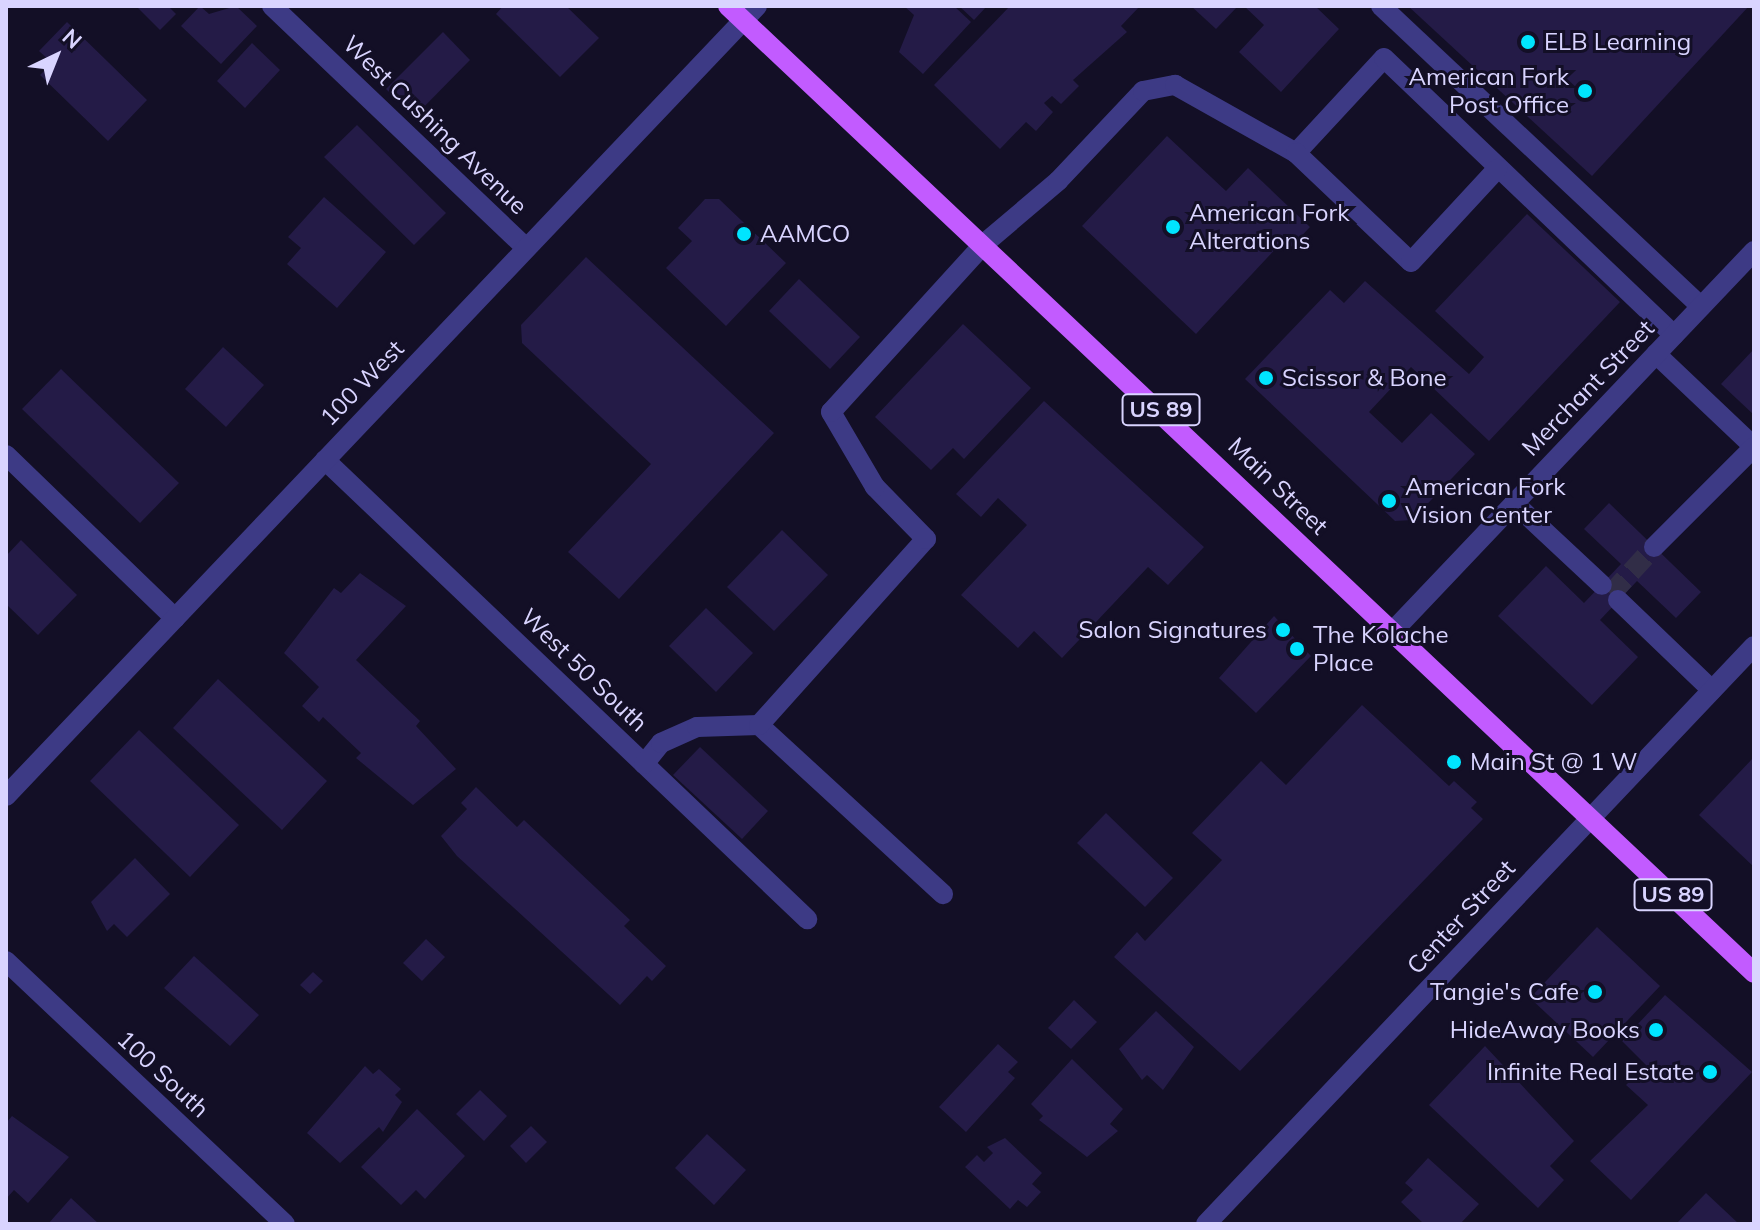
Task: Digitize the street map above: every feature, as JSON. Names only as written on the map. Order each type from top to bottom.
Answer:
[{"type":"main road","name":"Main Street","points":[[742,11],[1754,973]]},
{"type":"street","name":"West Cushing Avenue","points":[[272,6],[526,248]]},
{"type":"street","points":[[1381,6],[1701,307]]},
{"type":"street","name":"100 West","points":[[6,796],[526,248],[742,11]]},
{"type":"street","points":[[1296,153],[1384,58],[1674,335]]},
{"type":"street","points":[[759,725],[926,539],[875,487],[831,412],[985,243],[1161,82],[1296,153],[1411,262],[1497,169]]},
{"type":"street","name":"Merchant Street","points":[[1393,631],[1754,251]]},
{"type":"street","points":[[1654,547],[1753,446],[1656,354]]},
{"type":"street","points":[[6,455],[175,618]]},
{"type":"street","name":"West 50 South","points":[[325,460],[807,919]]},
{"type":"street","points":[[1514,503],[1602,585]]},
{"type":"street","points":[[1618,600],[1712,690]]},
{"type":"street","name":"Center Street","points":[[1206,1224],[1754,646]]},
{"type":"street","points":[[644,764],[661,743],[697,727],[759,725],[943,894]]},
{"type":"street","name":"100 South","points":[[6,961],[285,1224]]},
{"type":"building","points":[[136,6],[168,6],[176,14],[160,30]]},
{"type":"building","points":[[200,6],[209,14],[236,6],[257,26],[221,64],[181,26]]},
{"type":"building","points":[[503,6],[566,6],[599,38],[560,77],[496,14]]},
{"type":"building","points":[[904,6],[954,6],[971,22],[923,74],[899,52],[914,15]]},
{"type":"building","points":[[959,6],[987,6],[974,20]]},
{"type":"building","points":[[1010,6],[1140,6],[1121,26],[1127,32],[1073,80],[1079,86],[1061,104],[1052,96],[1044,103],[1053,112],[1036,131],[1026,122],[1000,149],[934,85]]},
{"type":"building","points":[[1191,6],[1238,6],[1216,29]]},
{"type":"building","points":[[1244,6],[1315,6],[1339,29],[1281,92],[1239,52],[1264,25]]},
{"type":"building","name":"American Fork Post Office","points":[[1408,6],[1749,6],[1592,176]]},
{"type":"building","points":[[67,22],[147,100],[108,141],[40,75],[52,63],[39,51]]},
{"type":"building","points":[[443,32],[470,60],[414,117],[386,89]]},
{"type":"building","points":[[252,43],[280,70],[245,108],[217,81]]},
{"type":"building","points":[[357,125],[446,213],[414,245],[324,157]]},
{"type":"building","points":[[1167,136],[1226,191],[1248,168],[1310,227],[1288,250],[1281,243],[1196,334],[1082,226]]},
{"type":"building","points":[[324,197],[386,252],[337,308],[287,264],[301,248],[288,237]]},
{"type":"building","points":[[705,199],[719,199],[786,263],[726,326],[666,268],[692,241],[678,228]]},
{"type":"building","points":[[1527,214],[1620,302],[1489,441],[1411,367],[1369,412],[1402,443],[1431,413],[1475,454],[1412,520],[1395,521],[1245,379],[1330,290],[1344,303],[1365,281],[1469,374],[1484,357],[1435,311]]},
{"type":"building","points":[[586,257],[774,433],[619,599],[568,552],[651,464],[522,343],[521,325]]},
{"type":"building","points":[[799,279],[860,337],[830,369],[769,311]]},
{"type":"building","points":[[963,324],[1031,388],[964,459],[953,448],[931,470],[875,417]]},
{"type":"building","points":[[223,347],[264,385],[226,427],[185,389]]},
{"type":"building","points":[[1754,349],[1754,415],[1721,384]]},
{"type":"building","points":[[61,369],[179,483],[140,523],[22,409]]},
{"type":"building","points":[[1044,401],[1204,547],[1168,585],[1148,567],[1062,658],[1034,631],[1018,648],[961,595],[1027,525],[998,498],[981,517],[956,494]]},
{"type":"building","points":[[1609,503],[1701,592],[1676,618],[1637,581],[1600,620],[1638,657],[1592,705],[1498,616],[1546,566],[1584,603],[1621,564],[1584,529]]},
{"type":"building","points":[[782,530],[828,575],[774,631],[727,587]]},
{"type":"building","points":[[21,540],[77,595],[38,635],[6,604],[6,556]]},
{"type":"building","points":[[360,573],[406,606],[356,660],[420,721],[416,726],[456,769],[413,805],[356,758],[361,753],[323,717],[319,722],[302,706],[319,687],[284,653],[334,588],[341,593]]},
{"type":"building","points":[[706,608],[753,653],[716,692],[669,646]]},
{"type":"building","points":[[1274,616],[1311,656],[1256,713],[1219,678]]},
{"type":"building","points":[[218,679],[327,781],[282,830],[173,728]]},
{"type":"building","points":[[1362,705],[1449,786],[1454,781],[1477,802],[1471,808],[1483,819],[1240,1071],[1114,957],[1137,932],[1145,941],[1222,860],[1192,833],[1261,761],[1286,785]]},
{"type":"building","points":[[139,730],[239,825],[190,877],[90,781]]},
{"type":"building","points":[[700,747],[768,811],[742,839],[673,775]]},
{"type":"building","points":[[1754,757],[1754,867],[1699,815]]},
{"type":"building","points":[[476,787],[517,827],[524,820],[630,920],[624,926],[666,966],[652,981],[647,976],[620,1005],[457,856],[441,836],[467,809],[461,803]]},
{"type":"building","points":[[1106,813],[1173,878],[1145,907],[1077,843]]},
{"type":"building","points":[[135,858],[170,894],[127,937],[114,924],[107,931],[91,902]]},
{"type":"building","name":"Tangie's Cafe","points":[[1597,927],[1660,986],[1593,1057],[1530,998]]},
{"type":"building","points":[[426,939],[445,957],[422,981],[403,963]]},
{"type":"building","points":[[194,956],[259,1015],[230,1046],[164,988]]},
{"type":"building","points":[[313,972],[323,981],[310,994],[300,985]]},
{"type":"building","points":[[1665,995],[1752,1072],[1631,1200],[1590,1161],[1648,1105],[1626,1085],[1646,1065],[1622,1041]]},
{"type":"building","points":[[1074,1000],[1097,1022],[1071,1049],[1048,1028]]},
{"type":"building","points":[[1156,1011],[1194,1047],[1163,1090],[1147,1075],[1142,1080],[1119,1049]]},
{"type":"building","points":[[998,1044],[1018,1062],[1008,1072],[1015,1078],[966,1132],[939,1107]]},
{"type":"building","points":[[1485,1046],[1574,1141],[1550,1166],[1564,1180],[1538,1208],[1429,1105]]},
{"type":"building","points":[[1072,1059],[1123,1109],[1110,1124],[1118,1131],[1087,1157],[1039,1120],[1043,1116],[1031,1104]]},
{"type":"building","points":[[365,1066],[373,1074],[379,1069],[401,1089],[395,1095],[402,1102],[383,1132],[379,1127],[340,1163],[307,1133]]},
{"type":"building","points":[[480,1090],[507,1116],[484,1141],[456,1114]]},
{"type":"building","points":[[417,1109],[465,1156],[425,1199],[416,1190],[401,1205],[361,1167]]},
{"type":"building","points":[[12,1116],[69,1157],[28,1203],[14,1190],[6,1199],[6,1123]]},
{"type":"building","points":[[531,1126],[547,1142],[526,1163],[510,1146]]},
{"type":"building","points":[[707,1134],[746,1170],[714,1205],[675,1168]]},
{"type":"building","points":[[1005,1138],[1042,1173],[1032,1184],[1041,1192],[1027,1207],[1018,1200],[1010,1209],[965,1167],[977,1155],[984,1162],[993,1153],[987,1147]]},
{"type":"building","points":[[1428,1158],[1479,1204],[1460,1224],[1424,1224],[1401,1202],[1413,1190],[1405,1183]]},
{"type":"building","points":[[1706,1193],[1739,1224],[1676,1224]]},
{"type":"building","points":[[71,1198],[99,1224],[48,1224]]},
{"type":"tunnel","points":[[1611,594],[1654,547]]},
{"type":"place","name":"ELB Learning","points":[[1528,42]]},
{"type":"place","name":"American Fork Post Office","points":[[1585,91]]},
{"type":"place","name":"American Fork Alterations","points":[[1173,227]]},
{"type":"place","name":"AAMCO","points":[[744,234]]},
{"type":"place","name":"Scissor & Bone","points":[[1266,378]]},
{"type":"place","name":"American Fork Vision Center","points":[[1389,501]]},
{"type":"place","name":"Salon Signatures","points":[[1283,630]]},
{"type":"place","name":"The Kolache Place","points":[[1297,649]]},
{"type":"place","name":"Main St @ 1 W","points":[[1454,762]]},
{"type":"place","name":"Tangie's Cafe","points":[[1595,992]]},
{"type":"place","name":"HideAway Books","points":[[1656,1030]]},
{"type":"place","name":"Infinite Real Estate","points":[[1710,1072]]}]
